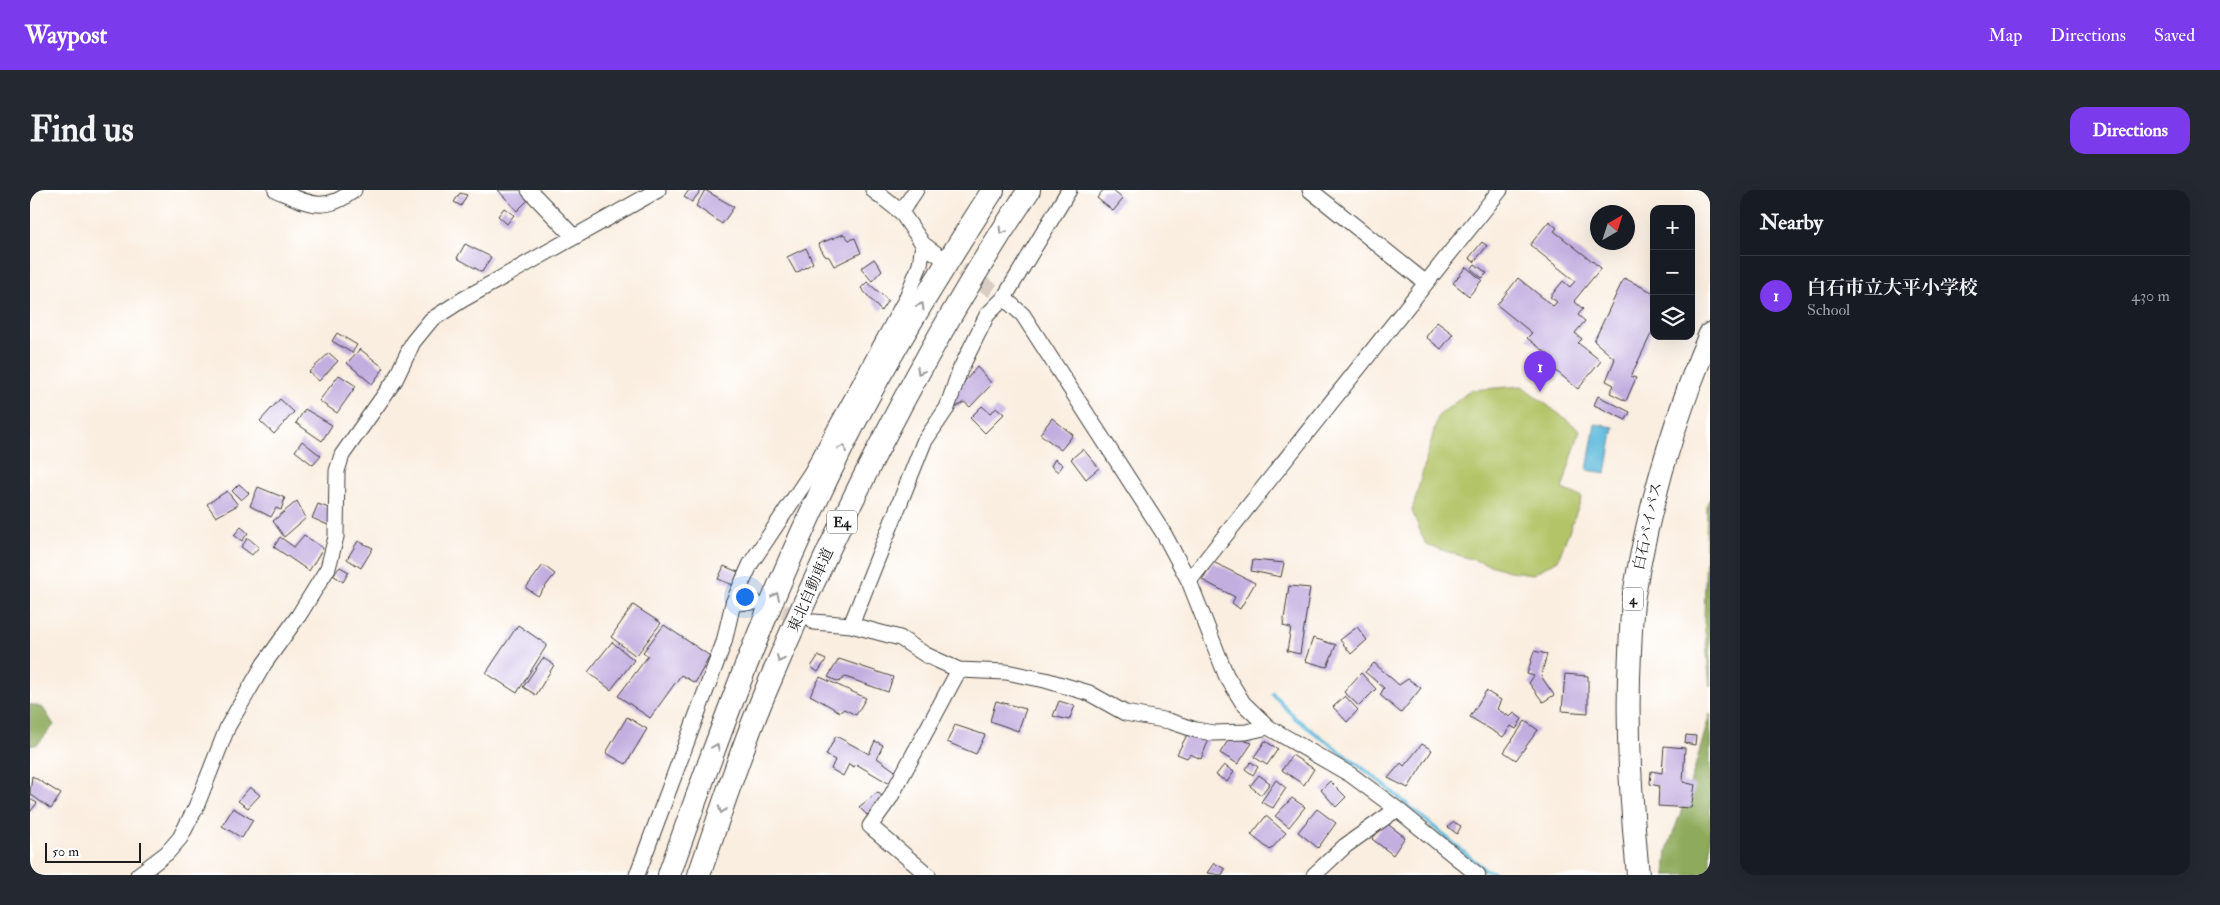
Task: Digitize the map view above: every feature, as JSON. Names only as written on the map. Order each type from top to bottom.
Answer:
[{"type":"highway","name":"東北自動車道","points":[[669,875],[704,775],[810,516],[874,386],[934,283],[993,190]]},
{"type":"highway","name":"東北自動車道","points":[[699,875],[764,697],[826,554],[897,412],[960,299],[1029,190]]},
{"type":"highway","name":"白石バイパス","points":[[1638,875],[1629,776],[1628,681],[1633,597],[1658,476],[1689,384],[1710,334]]},
{"type":"street","points":[[276,190],[312,205],[330,204],[354,190]]},
{"type":"street","points":[[529,190],[574,237]]},
{"type":"street","points":[[138,875],[167,852],[180,838],[196,807],[228,726],[264,664],[299,615],[328,568],[336,537],[337,471],[342,455],[395,380],[413,342],[431,320],[462,300],[658,190]]},
{"type":"street","points":[[873,190],[901,212],[923,244],[938,255]]},
{"type":"street","points":[[901,212],[916,190]]},
{"type":"street","points":[[851,626],[924,442],[947,408],[960,370],[987,315],[1004,298],[1069,190]]},
{"type":"street","points":[[1310,190],[1426,283]]},
{"type":"street","points":[[1189,581],[1500,190]]},
{"type":"street","points":[[637,875],[724,642],[733,603],[751,563],[812,472],[906,299],[920,265],[923,244]]},
{"type":"street","points":[[1004,298],[1029,323],[1164,534],[1189,581],[1231,687],[1243,703],[1268,727],[1351,775],[1397,809],[1478,875]]},
{"type":"street","points":[[733,603],[754,602]]},
{"type":"street","points":[[814,622],[851,626],[900,638],[926,655],[959,670],[1006,672],[1045,680],[1089,693],[1125,713],[1169,721],[1196,730],[1214,733],[1246,732],[1268,727]]},
{"type":"street","points":[[928,875],[870,826],[890,798],[959,670]]},
{"type":"street","points":[[1314,875],[1344,846],[1397,809]]},
{"type":"green space","points":[[1522,386],[1580,430],[1562,489],[1582,497],[1558,560],[1533,574],[1509,571],[1426,545],[1412,511],[1438,416],[1471,390]]},
{"type":"green space","points":[[1710,498],[1710,687],[1704,620],[1707,504]]},
{"type":"green space","points":[[30,704],[43,708],[54,725],[38,744],[30,746]]},
{"type":"green space","points":[[1710,714],[1710,875],[1665,875],[1667,850],[1686,798]]},
{"type":"water","points":[[1595,424],[1614,427],[1606,473],[1587,470]]},
{"type":"building","points":[[498,190],[525,190],[531,197],[517,211]]},
{"type":"building","points":[[689,190],[701,190],[692,202],[684,197]]},
{"type":"building","points":[[705,190],[734,207],[722,224],[696,206]]},
{"type":"building","points":[[1103,190],[1112,190],[1123,199],[1113,211],[1097,198]]},
{"type":"building","points":[[460,193],[467,195],[461,206],[454,202]]},
{"type":"building","points":[[504,208],[514,215],[507,224],[498,216]]},
{"type":"building","points":[[1549,221],[1557,228],[1554,231],[1601,268],[1574,301],[1583,309],[1578,315],[1585,321],[1575,333],[1582,339],[1578,343],[1601,361],[1578,389],[1549,365],[1554,359],[1527,338],[1532,333],[1497,305],[1518,278],[1553,306],[1557,302],[1550,297],[1563,281],[1570,287],[1575,281],[1530,245]]},
{"type":"building","points":[[844,234],[849,240],[855,238],[861,253],[834,266],[818,244]]},
{"type":"building","points":[[1482,242],[1487,246],[1474,262],[1469,258]]},
{"type":"building","points":[[465,244],[491,257],[482,272],[457,258]]},
{"type":"building","points":[[806,248],[813,263],[796,273],[787,257]]},
{"type":"building","points":[[874,259],[882,270],[872,281],[861,268]]},
{"type":"building","points":[[1475,264],[1487,273],[1482,278],[1471,269]]},
{"type":"building","points":[[1466,267],[1482,280],[1469,296],[1453,283]]},
{"type":"building","points":[[1624,278],[1650,291],[1650,336],[1631,376],[1636,378],[1626,401],[1610,393],[1614,385],[1606,381],[1615,359],[1594,341]]},
{"type":"building","points":[[867,282],[888,300],[881,311],[861,288]]},
{"type":"building","points":[[1437,322],[1453,334],[1441,349],[1426,337]]},
{"type":"building","points":[[337,333],[357,345],[352,353],[332,341]]},
{"type":"building","points":[[360,349],[384,368],[372,384],[347,363]]},
{"type":"building","points":[[329,353],[338,361],[319,381],[309,372]]},
{"type":"building","points":[[977,367],[992,384],[970,407],[964,402],[955,408],[952,404],[955,393]]},
{"type":"building","points":[[339,375],[356,386],[337,413],[319,401]]},
{"type":"building","points":[[1598,396],[1630,412],[1626,420],[1594,405]]},
{"type":"building","points":[[280,399],[294,412],[274,434],[260,421]]},
{"type":"building","points":[[982,406],[990,413],[997,408],[1004,414],[985,433],[970,418]]},
{"type":"building","points":[[305,409],[332,425],[322,441],[296,423]]},
{"type":"building","points":[[1052,418],[1073,435],[1061,450],[1040,434]]},
{"type":"building","points":[[302,441],[321,456],[313,465],[295,451]]},
{"type":"building","points":[[1083,449],[1099,468],[1086,479],[1071,459]]},
{"type":"building","points":[[1055,459],[1063,465],[1058,472],[1051,466]]},
{"type":"building","points":[[239,484],[249,493],[241,500],[232,491]]},
{"type":"building","points":[[258,487],[285,498],[281,510],[276,508],[271,517],[250,506]]},
{"type":"building","points":[[227,491],[238,505],[216,517],[207,504]]},
{"type":"building","points":[[297,501],[306,518],[284,537],[273,521]]},
{"type":"building","points":[[318,504],[334,510],[330,526],[312,518]]},
{"type":"building","points":[[241,527],[248,533],[242,541],[234,535]]},
{"type":"building","points":[[304,535],[323,548],[309,571],[274,547],[280,537],[294,547]]},
{"type":"building","points":[[248,538],[259,547],[252,555],[241,547]]},
{"type":"building","points":[[358,541],[373,548],[361,568],[347,559]]},
{"type":"building","points":[[1253,560],[1284,563],[1281,577],[1251,571]]},
{"type":"building","points":[[1213,562],[1255,583],[1240,609],[1232,603],[1235,597],[1202,580]]},
{"type":"building","points":[[543,565],[555,574],[538,596],[526,588]]},
{"type":"building","points":[[724,566],[738,572],[733,585],[718,579]]},
{"type":"building","points":[[340,567],[349,572],[343,582],[333,575]]},
{"type":"building","points":[[1289,586],[1310,588],[1300,654],[1287,651],[1291,628],[1283,626]]},
{"type":"building","points":[[633,605],[661,623],[636,656],[611,637]]},
{"type":"building","points":[[518,625],[547,645],[517,693],[486,673]]},
{"type":"building","points":[[664,625],[710,656],[695,683],[681,675],[650,718],[618,696],[648,656],[643,652]]},
{"type":"building","points":[[1357,627],[1367,640],[1351,654],[1340,640]]},
{"type":"building","points":[[1313,638],[1336,645],[1327,667],[1305,661]]},
{"type":"building","points":[[612,642],[634,660],[611,690],[588,672]]},
{"type":"building","points":[[1534,651],[1547,654],[1541,676],[1554,695],[1543,702],[1529,683],[1534,676],[1527,674]]},
{"type":"building","points":[[818,656],[826,660],[818,672],[811,667]]},
{"type":"building","points":[[543,658],[554,665],[536,695],[523,687]]},
{"type":"building","points":[[839,659],[893,677],[888,692],[845,677],[839,682],[828,677]]},
{"type":"building","points":[[1374,663],[1399,685],[1408,679],[1421,688],[1401,713],[1380,695],[1384,688],[1365,672]]},
{"type":"building","points":[[1361,673],[1376,689],[1359,706],[1344,692]]},
{"type":"building","points":[[1565,674],[1588,676],[1588,713],[1562,711]]},
{"type":"building","points":[[820,677],[866,698],[856,715],[844,709],[840,712],[810,695]]},
{"type":"building","points":[[1486,691],[1501,700],[1497,709],[1510,717],[1514,713],[1522,719],[1516,729],[1511,726],[1503,737],[1470,717]]},
{"type":"building","points":[[1345,696],[1358,710],[1347,722],[1333,707]]},
{"type":"building","points":[[996,701],[1026,709],[1018,731],[990,721]]},
{"type":"building","points":[[1059,701],[1075,706],[1069,720],[1053,716]]},
{"type":"building","points":[[627,717],[647,729],[626,764],[606,753]]},
{"type":"building","points":[[1525,721],[1538,730],[1516,760],[1504,752]]},
{"type":"building","points":[[955,725],[985,735],[976,754],[947,742]]},
{"type":"building","points":[[1187,735],[1209,739],[1201,759],[1190,754],[1187,758],[1177,754]]},
{"type":"building","points":[[1686,735],[1696,736],[1695,745],[1685,743]]},
{"type":"building","points":[[836,736],[869,754],[875,741],[883,745],[877,758],[898,773],[890,784],[856,764],[854,767],[849,764],[843,776],[831,769],[835,760],[826,755]]},
{"type":"building","points":[[1231,736],[1252,743],[1238,764],[1220,753]]},
{"type":"building","points":[[1265,741],[1278,749],[1267,765],[1254,757]]},
{"type":"building","points":[[1422,744],[1432,750],[1408,788],[1388,778],[1401,763],[1404,766]]},
{"type":"building","points":[[1664,746],[1685,748],[1683,782],[1695,785],[1691,808],[1658,806],[1659,786],[1650,784],[1651,771],[1662,773]]},
{"type":"building","points":[[1292,755],[1314,769],[1304,785],[1282,770]]},
{"type":"building","points":[[1251,762],[1258,767],[1253,775],[1245,769]]},
{"type":"building","points":[[1224,765],[1234,772],[1227,782],[1216,775]]},
{"type":"building","points":[[1259,775],[1270,783],[1261,795],[1250,786]]},
{"type":"building","points":[[32,776],[61,794],[51,809],[30,794]]},
{"type":"building","points":[[1276,780],[1286,788],[1273,808],[1261,802]]},
{"type":"building","points":[[1330,781],[1346,797],[1336,807],[1321,790]]},
{"type":"building","points":[[250,787],[260,795],[248,808],[238,801]]},
{"type":"building","points":[[878,792],[885,800],[867,815],[859,807]]},
{"type":"building","points":[[1292,798],[1305,807],[1289,827],[1275,816]]},
{"type":"building","points":[[30,799],[37,803],[30,812]]},
{"type":"building","points":[[233,808],[253,820],[242,838],[222,826]]},
{"type":"building","points":[[1317,809],[1336,823],[1318,848],[1298,832]]},
{"type":"building","points":[[1266,816],[1286,833],[1270,850],[1251,835]]},
{"type":"building","points":[[1454,822],[1461,826],[1457,834],[1448,827]]},
{"type":"building","points":[[1386,823],[1405,837],[1393,855],[1372,839]]},
{"type":"building","points":[[1214,863],[1225,869],[1222,875],[1207,873]]},
{"type":"waterway","points":[[1273,694],[1295,718],[1373,776],[1484,869],[1500,875]]},
{"type":"tunnel","points":[[942,257],[1004,298]]},
{"type":"tunnel","points":[[761,604],[805,619]]},
{"type":"place","name":"白石市立大平小学校","points":[[1540,392]]}]
